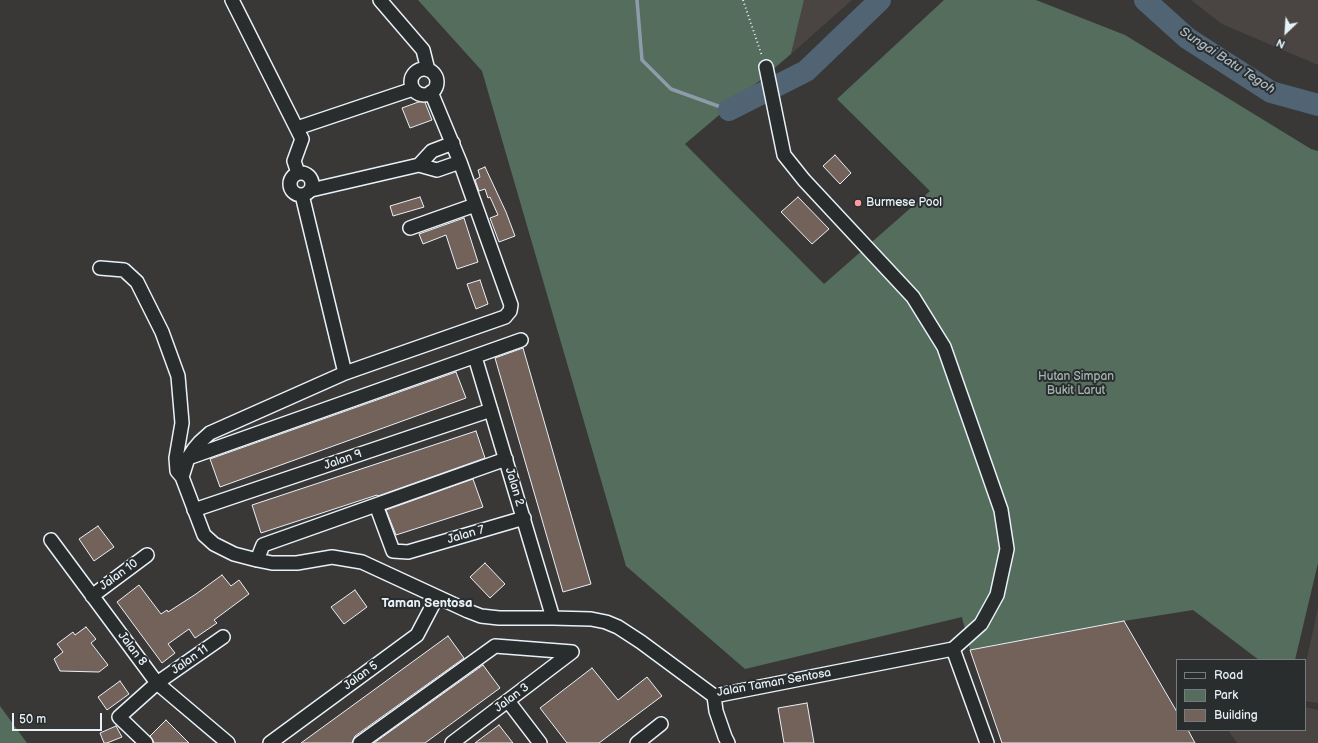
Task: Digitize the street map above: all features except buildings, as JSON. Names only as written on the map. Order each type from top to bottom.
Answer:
[{"type":"street","points":[[232,0],[302,139],[294,161],[298,173]]},
{"type":"street","points":[[380,0],[423,50],[428,70]]},
{"type":"street","points":[[766,67],[784,155],[804,180],[913,297],[944,347],[1002,510],[1007,549],[997,595],[981,624],[953,649],[987,743]]},
{"type":"street","points":[[420,69],[428,70],[435,75],[436,83],[434,90],[431,92],[427,94],[419,94],[413,88],[411,81],[414,74],[420,69]]},
{"type":"street","points":[[297,128],[413,88]]},
{"type":"street","points":[[182,477],[188,458],[200,442],[210,433],[345,373],[505,317],[510,311],[511,305],[460,162],[431,92]]},
{"type":"street","points":[[419,165],[432,151],[453,143]]},
{"type":"street","points":[[345,373],[306,193],[312,183],[309,176],[306,174],[298,173],[292,177],[289,184],[292,192],[295,194],[306,193],[419,165],[437,170],[460,162]]},
{"type":"street","points":[[410,228],[475,205]]},
{"type":"street","name":"Jalan Taman Sentosa","points":[[100,268],[124,270],[138,282],[162,332],[178,376],[182,423],[176,458],[177,471],[182,477],[204,535],[214,544],[234,554],[272,563],[296,563],[332,557],[362,562],[481,616],[499,618],[553,618],[606,622],[618,627],[641,642],[714,696],[953,649]]},
{"type":"street","points":[[188,458],[521,340]]},
{"type":"street","name":"Jalan 2","points":[[475,356],[553,618]]},
{"type":"street","name":"Jalan 9","points":[[194,510],[491,410]]},
{"type":"street","points":[[257,560],[263,544],[506,459]]},
{"type":"street","name":"Jalan 7","points":[[376,505],[392,550],[408,552],[524,518]]},
{"type":"street","name":"Jalan 8","points":[[51,540],[157,683],[228,743]]},
{"type":"street","name":"Jalan 10","points":[[92,596],[147,555]]},
{"type":"street","name":"Jalan 5","points":[[270,743],[417,635],[436,596]]},
{"type":"street","name":"Jalan 11","points":[[146,743],[119,717],[157,683],[223,637]]},
{"type":"street","name":"Jalan 3","points":[[360,743],[495,646],[572,652],[452,743]]},
{"type":"street","points":[[714,696],[716,711],[728,743]]},
{"type":"street","points":[[508,701],[540,743]]},
{"type":"street","points":[[637,743],[661,724]]},
{"type":"path","points":[[744,0],[766,67]]},
{"type":"shaded area","points":[[804,0],[852,0],[791,54]]},
{"type":"shaded area","points":[[1191,0],[1318,0],[1318,65],[1222,24]]},
{"type":"shaded area","points":[[1318,608],[1318,703],[1306,701],[1306,662]]},
{"type":"shaded area","points":[[1306,707],[1318,710],[1318,743],[1237,743],[1229,731],[1306,731]]},
{"type":"green space","name":"Hutan Simpan Bukit Larut","points":[[418,0],[804,0],[791,54],[685,144],[824,284],[930,191],[837,99],[944,0],[1036,0],[1125,35],[1311,149],[1318,151],[1318,563],[1295,659],[1258,659],[1193,610],[1124,621],[970,650],[962,617],[745,669],[626,566],[482,71]]},
{"type":"green space","points":[[0,706],[27,743],[0,743]]},
{"type":"waterway","name":"Sungai Batu Tegoh","points":[[637,0],[642,60],[671,89],[729,110]]},
{"type":"waterway","name":"Sungai Batu Tegoh","points":[[729,110],[806,71],[880,0]]},
{"type":"waterway","name":"Sungai Batu Tegoh","points":[[1145,0],[1187,38],[1271,92],[1318,105]]},
{"type":"place","name":"Burmese Pool","points":[[858,203]]},
{"type":"district","name":"Taman Sentosa","points":[[427,604]]}]
